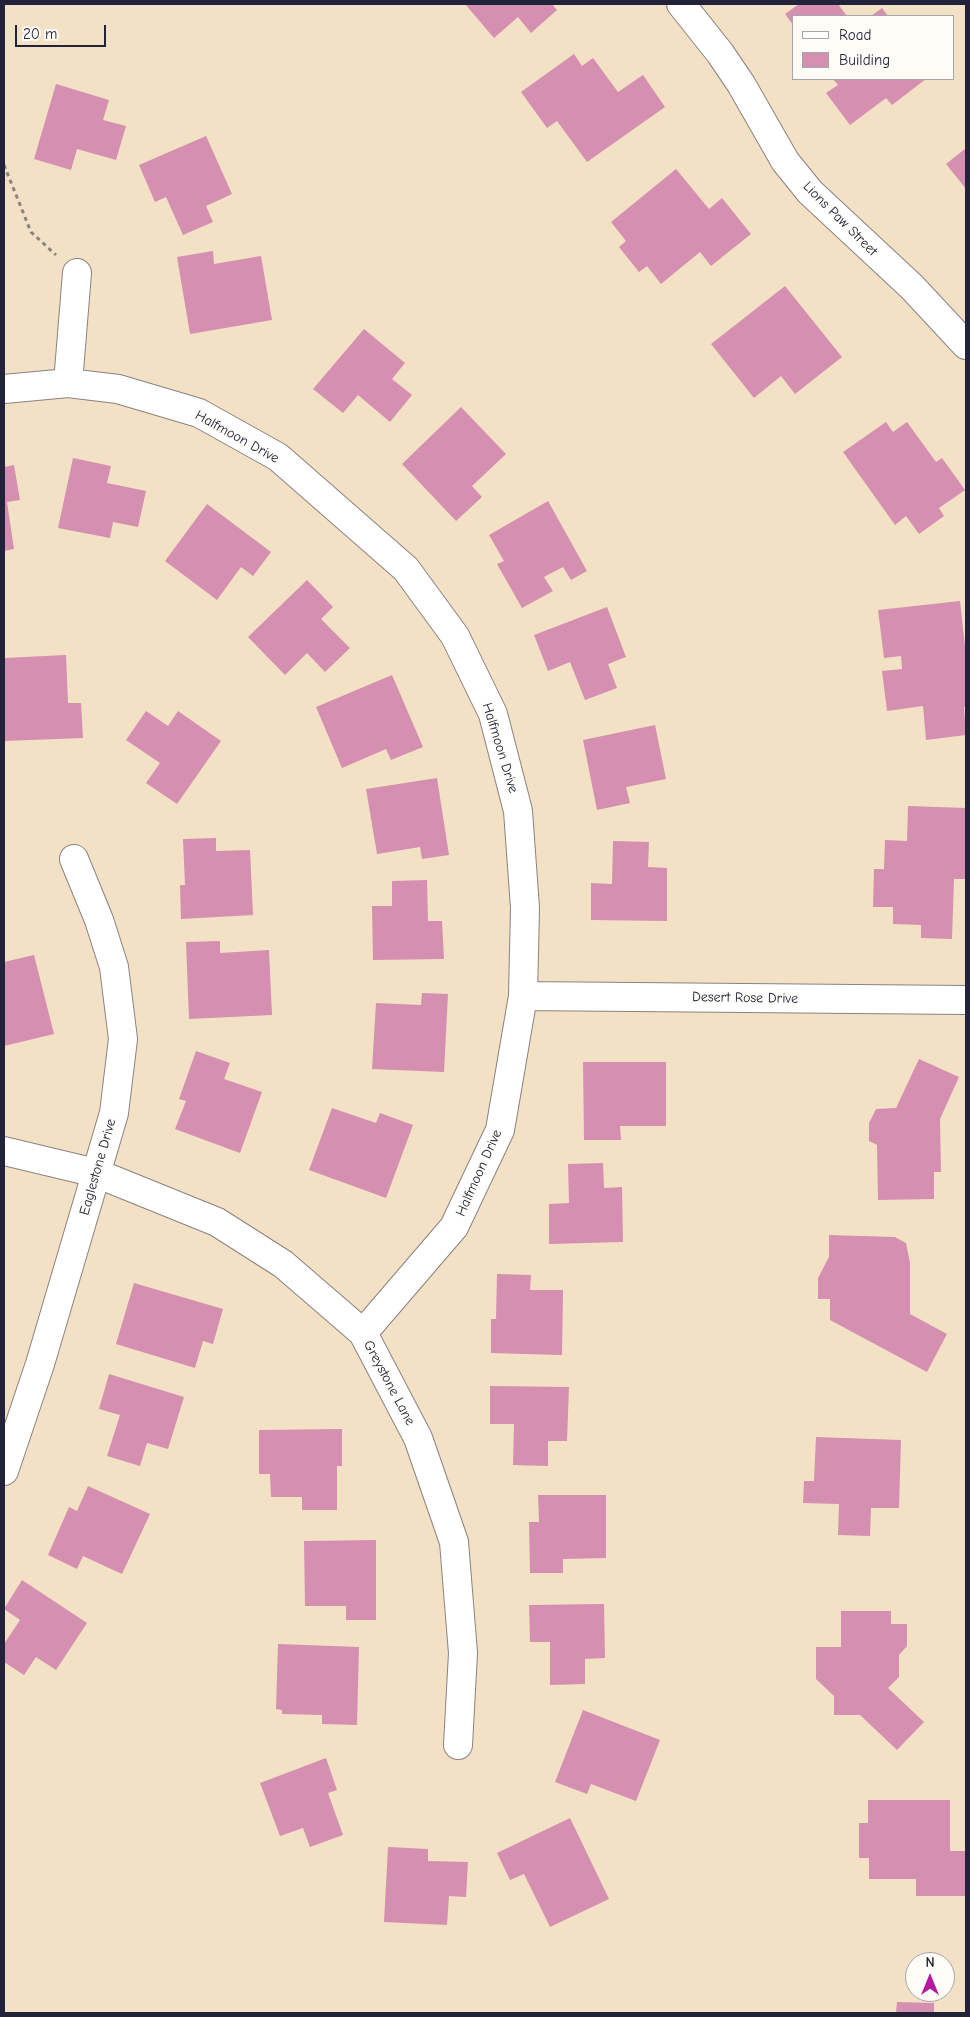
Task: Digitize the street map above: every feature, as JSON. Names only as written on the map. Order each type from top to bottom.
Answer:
[{"type":"street","name":"Lions Paw Street","points":[[681,4],[720,53],[741,84],[785,161],[810,192],[912,287],[966,345]]},
{"type":"street","points":[[68,383],[77,274]]},
{"type":"street","name":"Halfmoon Drive","points":[[4,389],[68,383],[118,389],[199,414],[278,457],[406,569],[455,636],[493,714],[518,811],[525,908],[523,996],[500,1130],[454,1227],[363,1333]]},
{"type":"street","name":"Eaglestone Drive","points":[[4,1471],[40,1364],[114,1113],[123,1039],[114,967],[99,920],[74,859]]},
{"type":"street","name":"Desert Rose Drive","points":[[523,996],[966,1000]]},
{"type":"street","name":"Greystone Lane","points":[[4,1151],[96,1173],[217,1222],[283,1264],[363,1333],[418,1438],[454,1542],[463,1653],[458,1745]]},
{"type":"path","points":[[4,165],[31,232],[77,274]]},
{"type":"building","points":[[465,4],[552,4],[557,10],[531,33],[518,17],[494,38]]},
{"type":"building","points":[[799,4],[838,4],[846,15],[792,15],[792,23],[785,14]]},
{"type":"building","points":[[882,8],[887,15],[872,15]]},
{"type":"building","points":[[574,54],[582,66],[593,58],[618,92],[643,75],[665,107],[587,162],[557,121],[547,128],[521,92]]},
{"type":"building","points":[[834,80],[925,80],[892,105],[886,98],[850,125],[826,93],[838,85]]},
{"type":"building","points":[[56,84],[109,100],[103,120],[126,126],[116,160],[77,149],[71,170],[34,159]]},
{"type":"building","points":[[206,136],[232,194],[206,206],[213,222],[183,235],[166,197],[155,202],[139,165]]},
{"type":"building","points":[[966,148],[966,189],[946,164]]},
{"type":"building","points":[[676,169],[709,209],[722,198],[751,234],[711,266],[700,252],[661,284],[647,266],[639,272],[619,247],[626,241],[611,222]]},
{"type":"building","points":[[213,251],[214,264],[261,256],[272,320],[190,334],[177,257]]},
{"type":"building","points":[[785,286],[842,357],[795,394],[781,376],[754,398],[711,344]]},
{"type":"building","points":[[364,329],[405,363],[392,379],[412,395],[390,422],[358,395],[343,413],[313,389]]},
{"type":"building","points":[[461,407],[506,454],[472,486],[482,497],[456,521],[402,464]]},
{"type":"building","points":[[886,422],[893,432],[907,422],[936,462],[942,458],[965,490],[939,508],[944,516],[919,534],[906,516],[895,525],[843,452]]},
{"type":"building","points":[[73,458],[111,466],[107,483],[146,491],[138,527],[113,522],[110,538],[58,528]]},
{"type":"building","points":[[14,465],[20,500],[7,502],[14,549],[4,551],[4,467]]},
{"type":"building","points":[[548,501],[587,571],[571,580],[563,567],[544,577],[553,591],[522,608],[497,564],[504,561],[489,535]]},
{"type":"building","points":[[207,504],[271,552],[253,576],[241,567],[217,600],[165,561]]},
{"type":"building","points":[[307,580],[333,607],[321,619],[350,648],[325,672],[307,653],[285,675],[248,637]]},
{"type":"building","points":[[960,601],[966,655],[966,707],[964,707],[966,735],[926,740],[923,706],[887,711],[882,671],[902,669],[901,656],[884,658],[878,610]]},
{"type":"building","points":[[607,607],[626,657],[608,664],[617,688],[585,700],[570,662],[548,671],[534,635]]},
{"type":"building","points":[[66,655],[68,703],[81,703],[83,738],[4,741],[4,658]]},
{"type":"building","points":[[392,675],[423,747],[391,760],[386,749],[342,768],[316,707]]},
{"type":"building","points":[[146,711],[168,726],[178,711],[221,741],[177,804],[146,783],[160,763],[126,740]]},
{"type":"building","points":[[655,725],[666,779],[626,787],[630,803],[597,810],[583,740]]},
{"type":"building","points":[[437,778],[449,855],[422,859],[420,847],[377,854],[366,789]]},
{"type":"building","points":[[908,806],[966,808],[966,879],[954,879],[952,939],[921,938],[921,925],[893,924],[893,907],[873,907],[874,869],[884,869],[885,840],[907,841]]},
{"type":"building","points":[[216,838],[216,851],[250,850],[253,915],[181,919],[180,885],[185,885],[183,839]]},
{"type":"building","points":[[613,841],[649,842],[648,867],[667,868],[667,921],[591,920],[591,883],[612,884]]},
{"type":"building","points":[[427,880],[428,921],[442,921],[444,959],[373,960],[372,906],[392,906],[392,881]]},
{"type":"building","points":[[220,941],[220,953],[269,950],[272,1015],[189,1019],[186,942]]},
{"type":"building","points":[[34,955],[54,1034],[4,1046],[4,962]]},
{"type":"building","points":[[422,993],[448,994],[444,1072],[372,1069],[376,1003],[421,1005]]},
{"type":"building","points":[[196,1051],[230,1063],[224,1079],[262,1092],[240,1153],[175,1129],[186,1101],[179,1099]]},
{"type":"building","points":[[919,1059],[959,1077],[940,1119],[941,1172],[934,1172],[934,1199],[878,1200],[877,1145],[869,1141],[869,1123],[876,1109],[896,1108]]},
{"type":"building","points":[[583,1062],[666,1062],[666,1126],[620,1126],[621,1140],[584,1140]]},
{"type":"building","points":[[332,1108],[376,1123],[380,1113],[413,1125],[386,1198],[309,1170]]},
{"type":"building","points":[[603,1163],[604,1188],[622,1187],[623,1242],[549,1244],[549,1204],[569,1203],[568,1164]]},
{"type":"building","points":[[829,1235],[895,1237],[906,1243],[910,1263],[910,1314],[947,1334],[927,1372],[830,1320],[830,1299],[818,1299],[818,1278],[829,1257]]},
{"type":"building","points":[[497,1274],[531,1275],[530,1290],[563,1290],[562,1355],[491,1353],[491,1319],[496,1319]]},
{"type":"building","points":[[134,1283],[223,1309],[213,1344],[203,1341],[195,1368],[116,1344]]},
{"type":"building","points":[[109,1374],[184,1397],[168,1449],[147,1443],[140,1466],[107,1456],[120,1415],[99,1409]]},
{"type":"building","points":[[490,1386],[569,1387],[567,1441],[548,1441],[548,1466],[513,1465],[514,1424],[490,1424]]},
{"type":"building","points":[[342,1429],[342,1466],[337,1466],[337,1510],[302,1510],[302,1497],[271,1497],[270,1474],[259,1474],[259,1430]]},
{"type":"building","points":[[816,1437],[901,1440],[899,1508],[871,1508],[870,1536],[838,1535],[839,1504],[803,1503],[804,1481],[814,1481]]},
{"type":"building","points":[[88,1486],[150,1514],[122,1574],[83,1556],[77,1569],[48,1555],[69,1507],[77,1511]]},
{"type":"building","points":[[538,1495],[606,1495],[606,1558],[563,1559],[563,1573],[530,1573],[529,1522],[539,1522]]},
{"type":"building","points":[[376,1540],[376,1620],[346,1620],[346,1606],[305,1606],[304,1541]]},
{"type":"building","points":[[22,1580],[87,1623],[56,1670],[36,1657],[24,1675],[4,1662],[4,1644],[20,1620],[4,1609]]},
{"type":"building","points":[[604,1604],[605,1658],[585,1659],[585,1684],[550,1685],[550,1642],[530,1642],[529,1605]]},
{"type":"building","points":[[841,1611],[891,1611],[891,1624],[907,1624],[907,1646],[899,1655],[899,1677],[888,1688],[924,1722],[897,1750],[860,1715],[834,1715],[834,1696],[816,1679],[816,1647],[841,1647]]},
{"type":"building","points":[[278,1644],[359,1647],[357,1725],[322,1724],[322,1715],[282,1714],[282,1710],[276,1709]]},
{"type":"building","points":[[583,1710],[660,1740],[636,1801],[591,1784],[587,1794],[555,1782]]},
{"type":"building","points":[[326,1758],[337,1790],[328,1793],[343,1835],[310,1847],[303,1828],[280,1836],[260,1783]]},
{"type":"building","points":[[868,1800],[950,1800],[950,1851],[966,1851],[966,1896],[916,1896],[916,1879],[869,1879],[869,1858],[859,1858],[859,1823],[868,1823]]},
{"type":"building","points":[[570,1818],[609,1899],[550,1927],[524,1874],[510,1880],[497,1853]]},
{"type":"building","points":[[388,1847],[428,1849],[428,1861],[468,1862],[466,1897],[449,1896],[447,1925],[384,1922]]},
{"type":"building","points":[[897,2002],[934,2003],[934,2013],[896,2013]]}]
